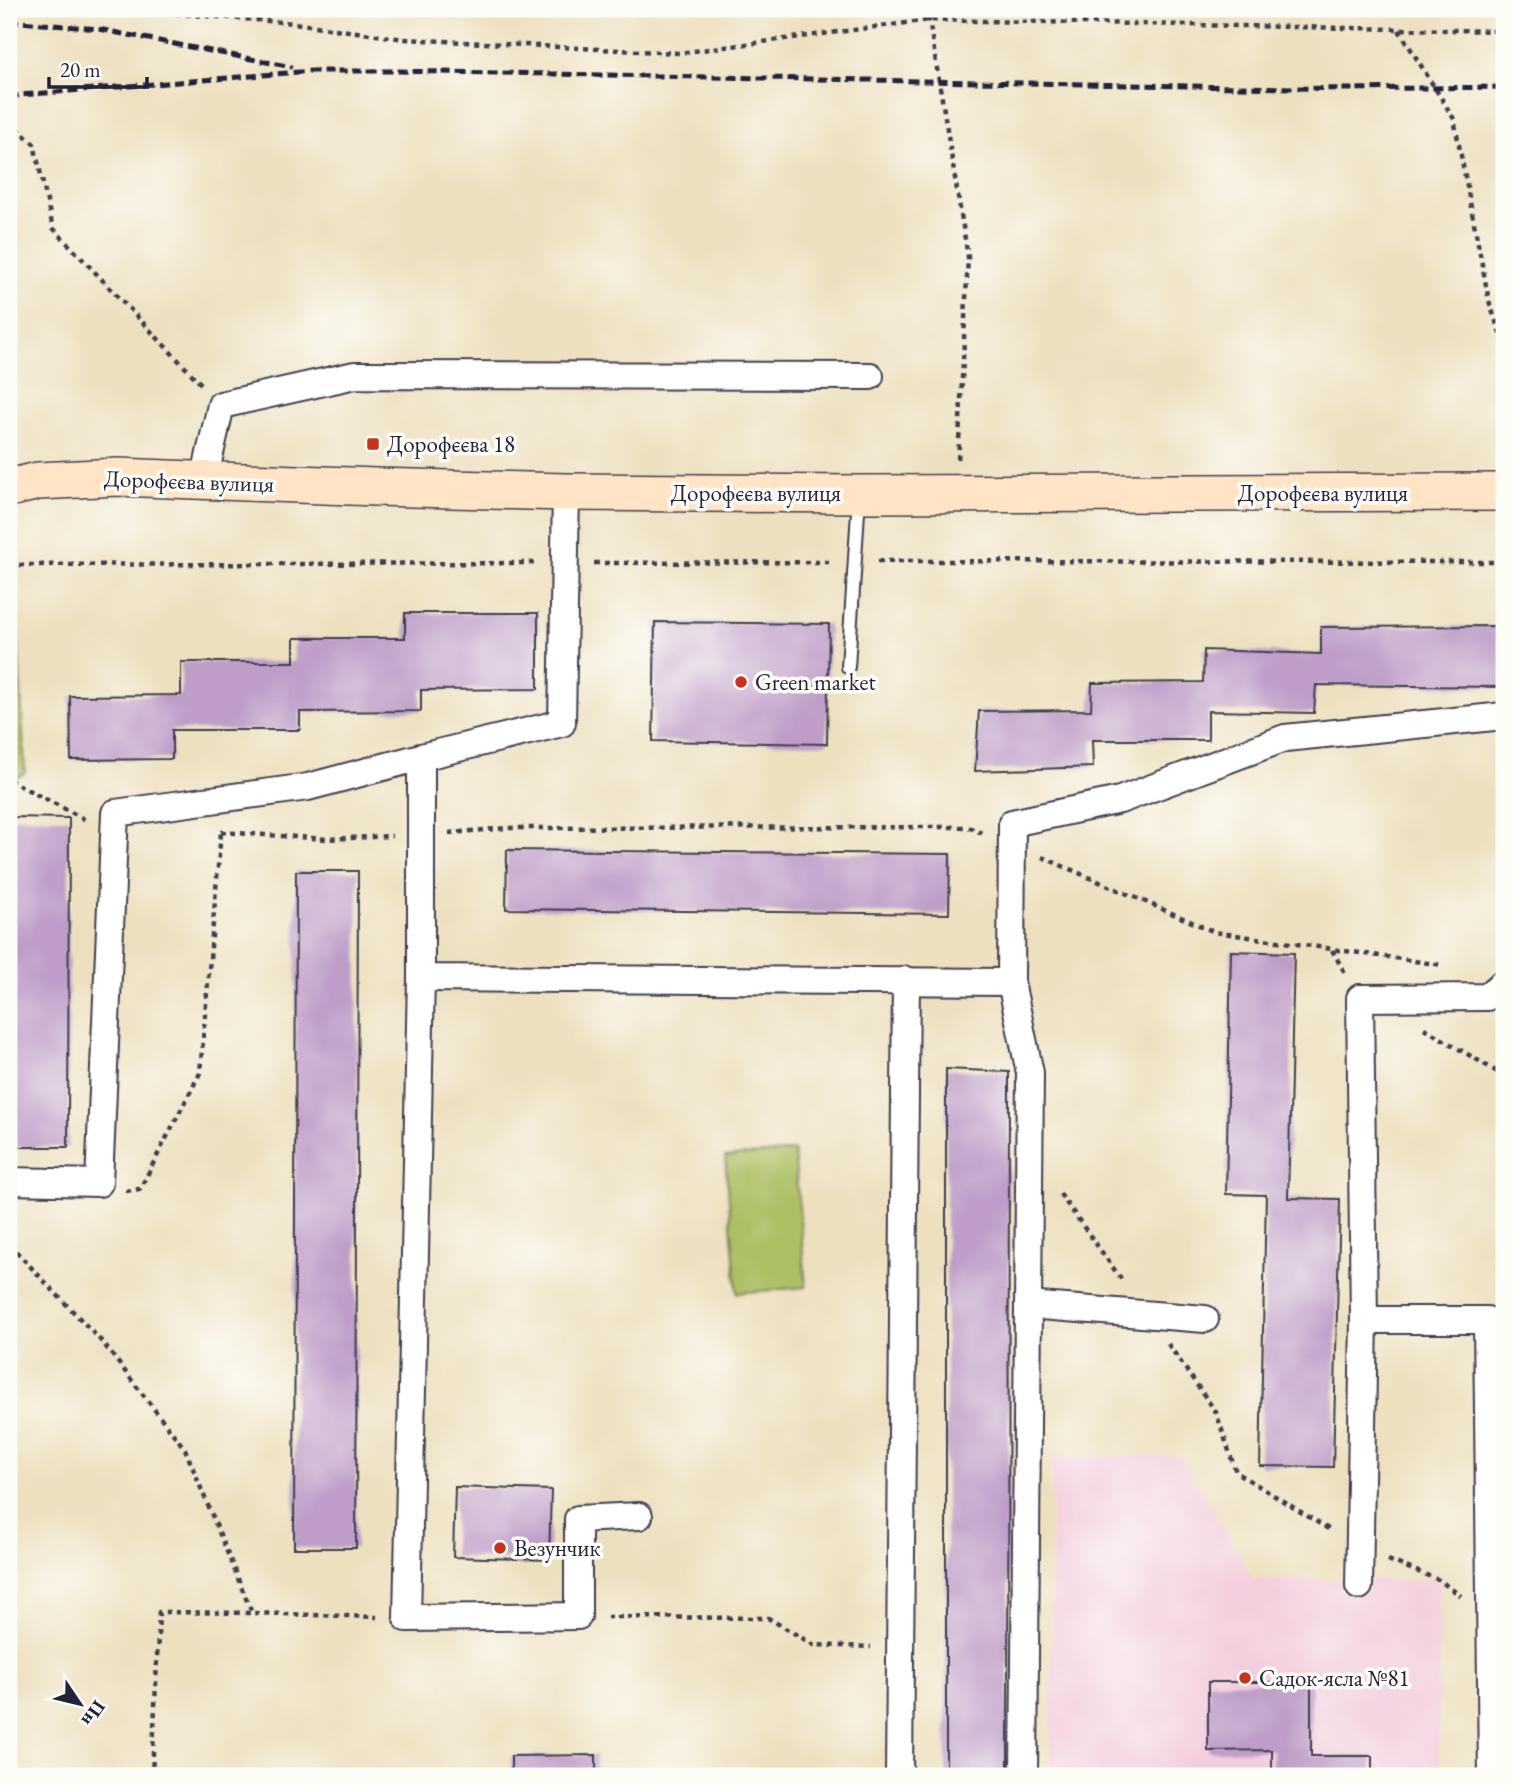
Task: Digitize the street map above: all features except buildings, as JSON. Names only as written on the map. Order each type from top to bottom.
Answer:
[{"type":"street","points":[[204,480],[221,405],[355,375],[870,376]]},
{"type":"street","name":"Дорофєєва вулиця","points":[[9,488],[38,481],[118,477],[566,492],[1504,492]]},
{"type":"street","points":[[9,1181],[99,1183],[115,813],[308,787],[562,723],[566,492]]},
{"type":"street","points":[[1024,1776],[1030,1073],[1012,982],[1012,823],[1119,800],[1285,738],[1504,716]]},
{"type":"street","points":[[421,757],[421,978],[407,1618],[578,1616],[578,1519],[639,1516]]},
{"type":"street","points":[[421,978],[1012,982]]},
{"type":"street","points":[[899,1776],[906,980]]},
{"type":"street","points":[[1359,1586],[1364,1321],[1360,998],[1488,997],[1504,982]]},
{"type":"street","points":[[1028,1305],[1205,1319]]},
{"type":"street","points":[[1364,1321],[1487,1321],[1492,1776]]},
{"type":"lane","points":[[848,667],[859,494]]},
{"type":"path","points":[[116,9],[294,23],[404,38],[679,53],[929,20],[1504,31]]},
{"type":"path","points":[[923,9],[929,20],[968,257],[957,494]]},
{"type":"path","points":[[1398,29],[1454,119],[1489,301],[1504,345]]},
{"type":"path","points":[[9,121],[34,145],[53,228],[221,405]]},
{"type":"path","points":[[9,565],[855,561],[1504,562]]},
{"type":"path","points":[[9,780],[114,835]]},
{"type":"path","points":[[208,832],[327,839],[507,828],[968,827],[1215,932],[1442,965]]},
{"type":"path","points":[[126,1191],[139,1189],[200,1073],[221,832]]},
{"type":"path","points":[[9,1244],[103,1343],[185,1448],[252,1613]]},
{"type":"path","points":[[152,1776],[159,1612],[407,1618]]},
{"type":"path","points":[[578,1616],[768,1618],[814,1645],[900,1648]]},
{"type":"shaded area","name":"Садок-ясла №81","points":[[1181,1456],[1254,1580],[1439,1580],[1439,1776],[1051,1776],[1052,1457]]},
{"type":"green space","points":[[16,597],[25,773],[9,782],[9,600]]},
{"type":"green space","points":[[794,1151],[806,1287],[737,1293],[725,1157]]},
{"type":"railway","points":[[9,21],[98,29],[292,67]]},
{"type":"railway","points":[[9,98],[312,71],[1346,89],[1504,87]]},
{"type":"place","name":"Дорофєєва 18","points":[[373,444]]},
{"type":"place","name":"Green market","points":[[741,682]]},
{"type":"place","name":"Везунчик","points":[[500,1548]]},
{"type":"place","name":"Садок-ясла №81","points":[[1245,1678]]}]
